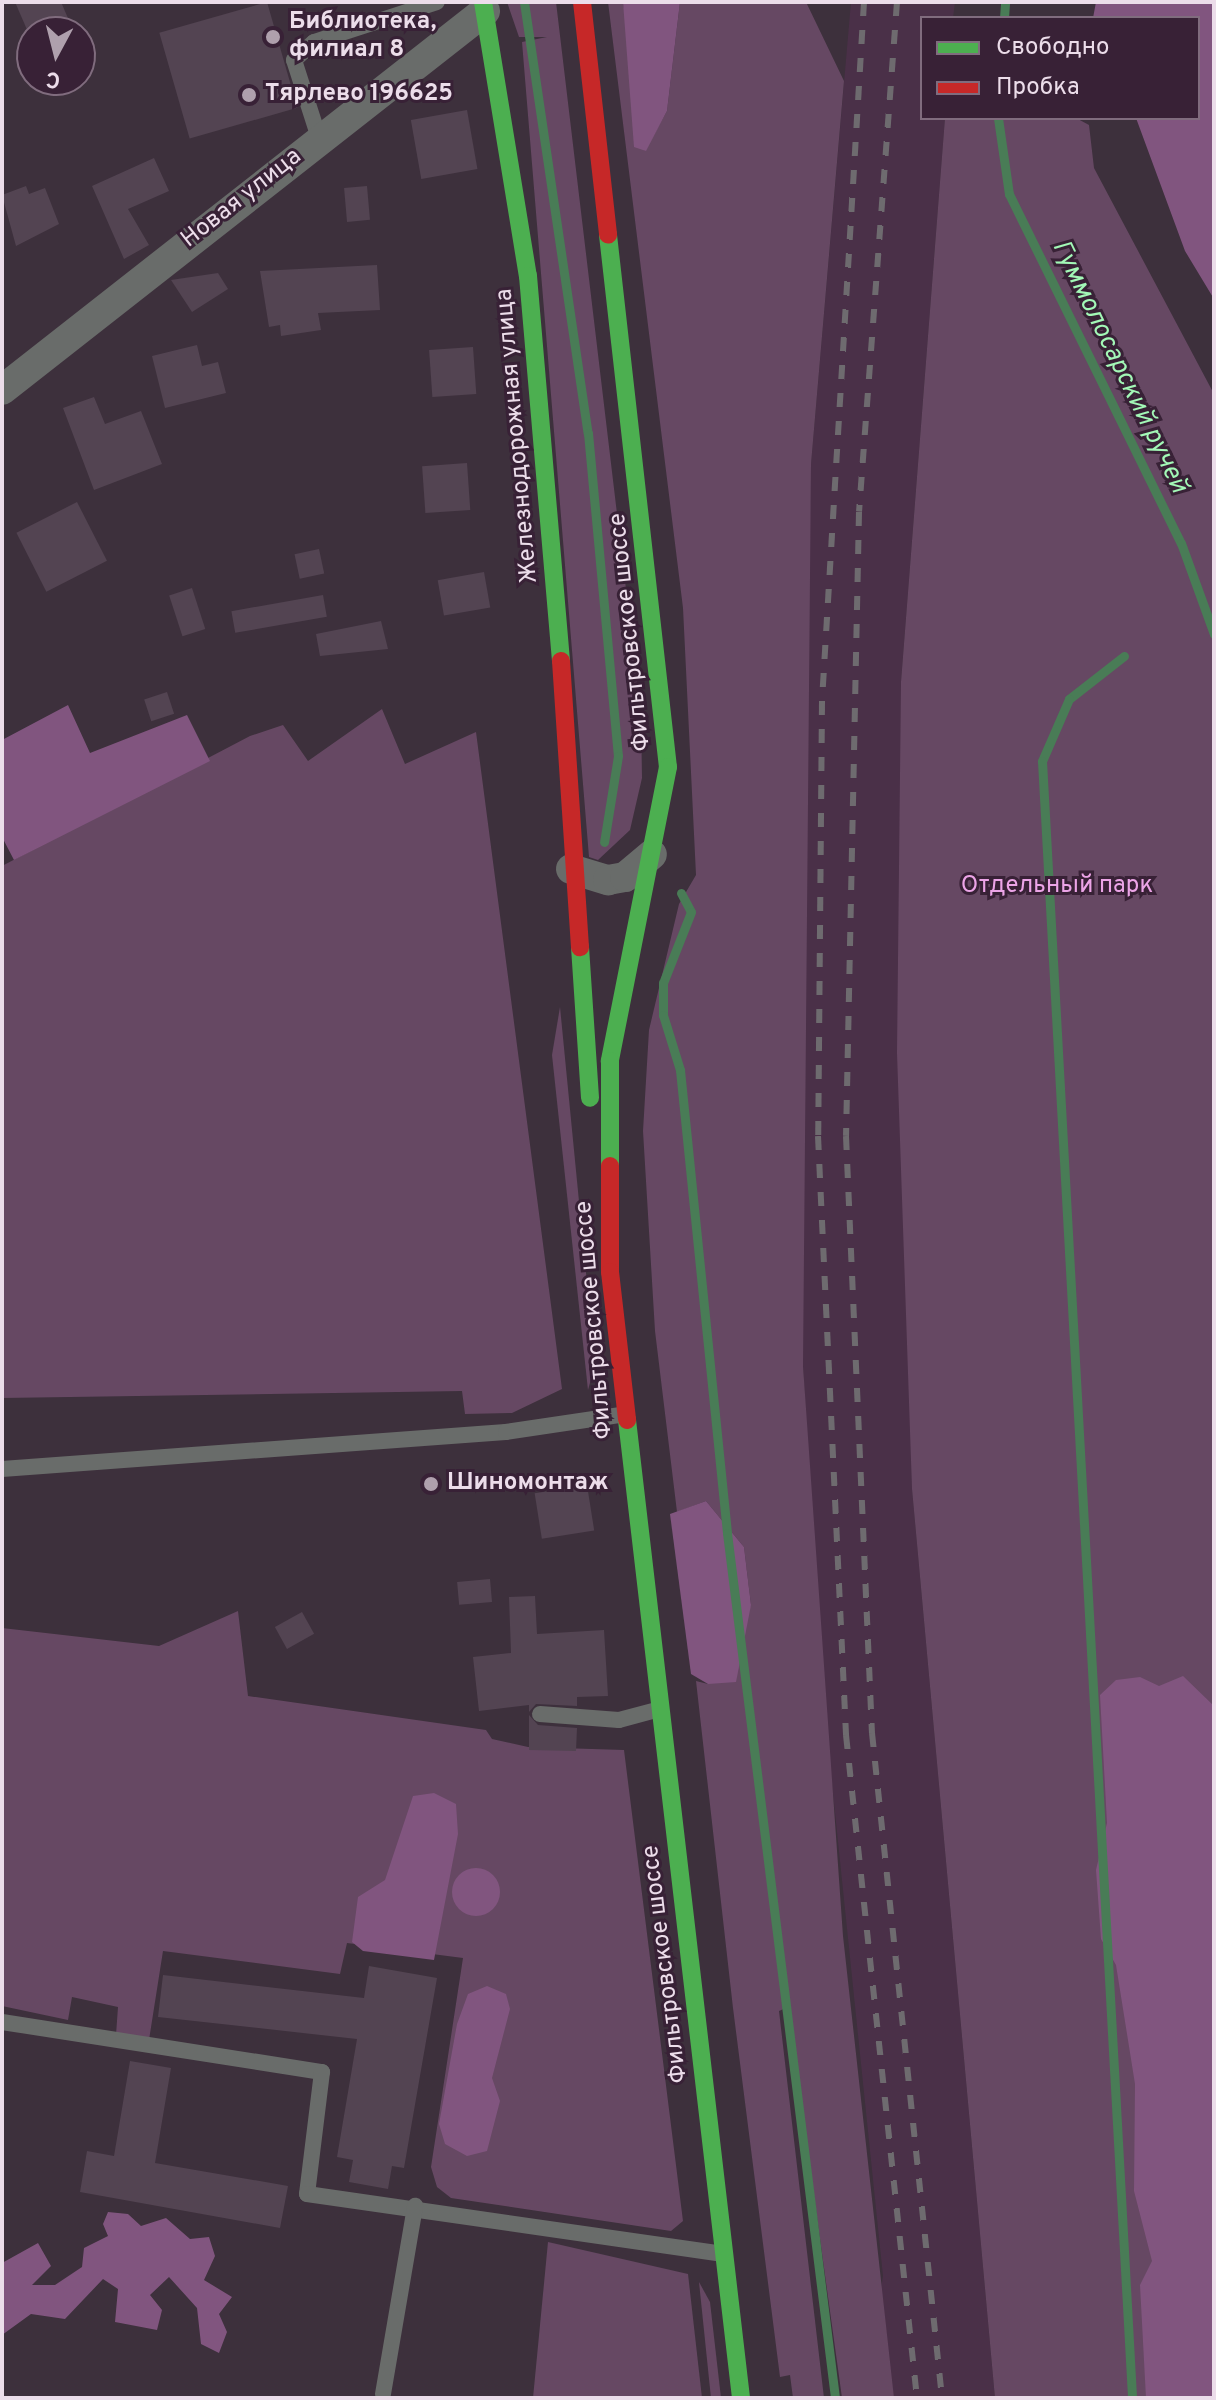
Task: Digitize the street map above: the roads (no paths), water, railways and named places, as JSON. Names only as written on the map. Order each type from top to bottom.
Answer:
[{"type":"main road","name":"Фильтровское шоссе","points":[[582,2],[666,704],[665,800],[610,1061],[607,1206],[626,1414],[741,2398]]},
{"type":"main road","name":"Железнодорожная улица","points":[[484,7],[528,276],[549,474],[585,1066],[607,1206]]},
{"type":"street","name":"Новая улица","points":[[2,390],[484,7]]},
{"type":"street","points":[[571,869],[608,880],[625,877],[652,854]]},
{"type":"lane","points":[[319,138],[294,60],[314,42],[437,2]]},
{"type":"lane","points":[[2,1469],[506,1432],[626,1414]]},
{"type":"lane","points":[[540,1714],[619,1720],[660,1709]]},
{"type":"lane","points":[[2,2022],[322,2072],[307,2194],[415,2206],[725,2254]]},
{"type":"lane","points":[[383,2394],[415,2206]]},
{"type":"waterway","points":[[524,2],[588,433],[618,756],[604,842]]},
{"type":"waterway","name":"Гуммолосарский ручей","points":[[1004,16],[1005,2]]},
{"type":"waterway","name":"Гуммолосарский ручей","points":[[998,120],[1009,194],[1181,543],[1214,634]]},
{"type":"waterway","points":[[1124,656],[1069,699],[1042,761],[1132,2398]]},
{"type":"waterway","points":[[681,893],[691,912],[663,983],[663,1015],[680,1070],[727,1533],[835,2398]]},
{"type":"railway","points":[[864,2],[822,701],[818,1136],[846,1735],[917,2398]]},
{"type":"railway","points":[[897,2],[859,512],[846,1136],[872,1733],[942,2398]]},
{"type":"place","name":"Библиотека, филиал 8","points":[[273,37]]},
{"type":"place","name":"Тярлево 196625","points":[[249,95]]},
{"type":"place","name":"Шиномонтаж","points":[[431,1484]]},
{"type":"park label","name":"Отдельный парк","points":[[1057,887]]}]
